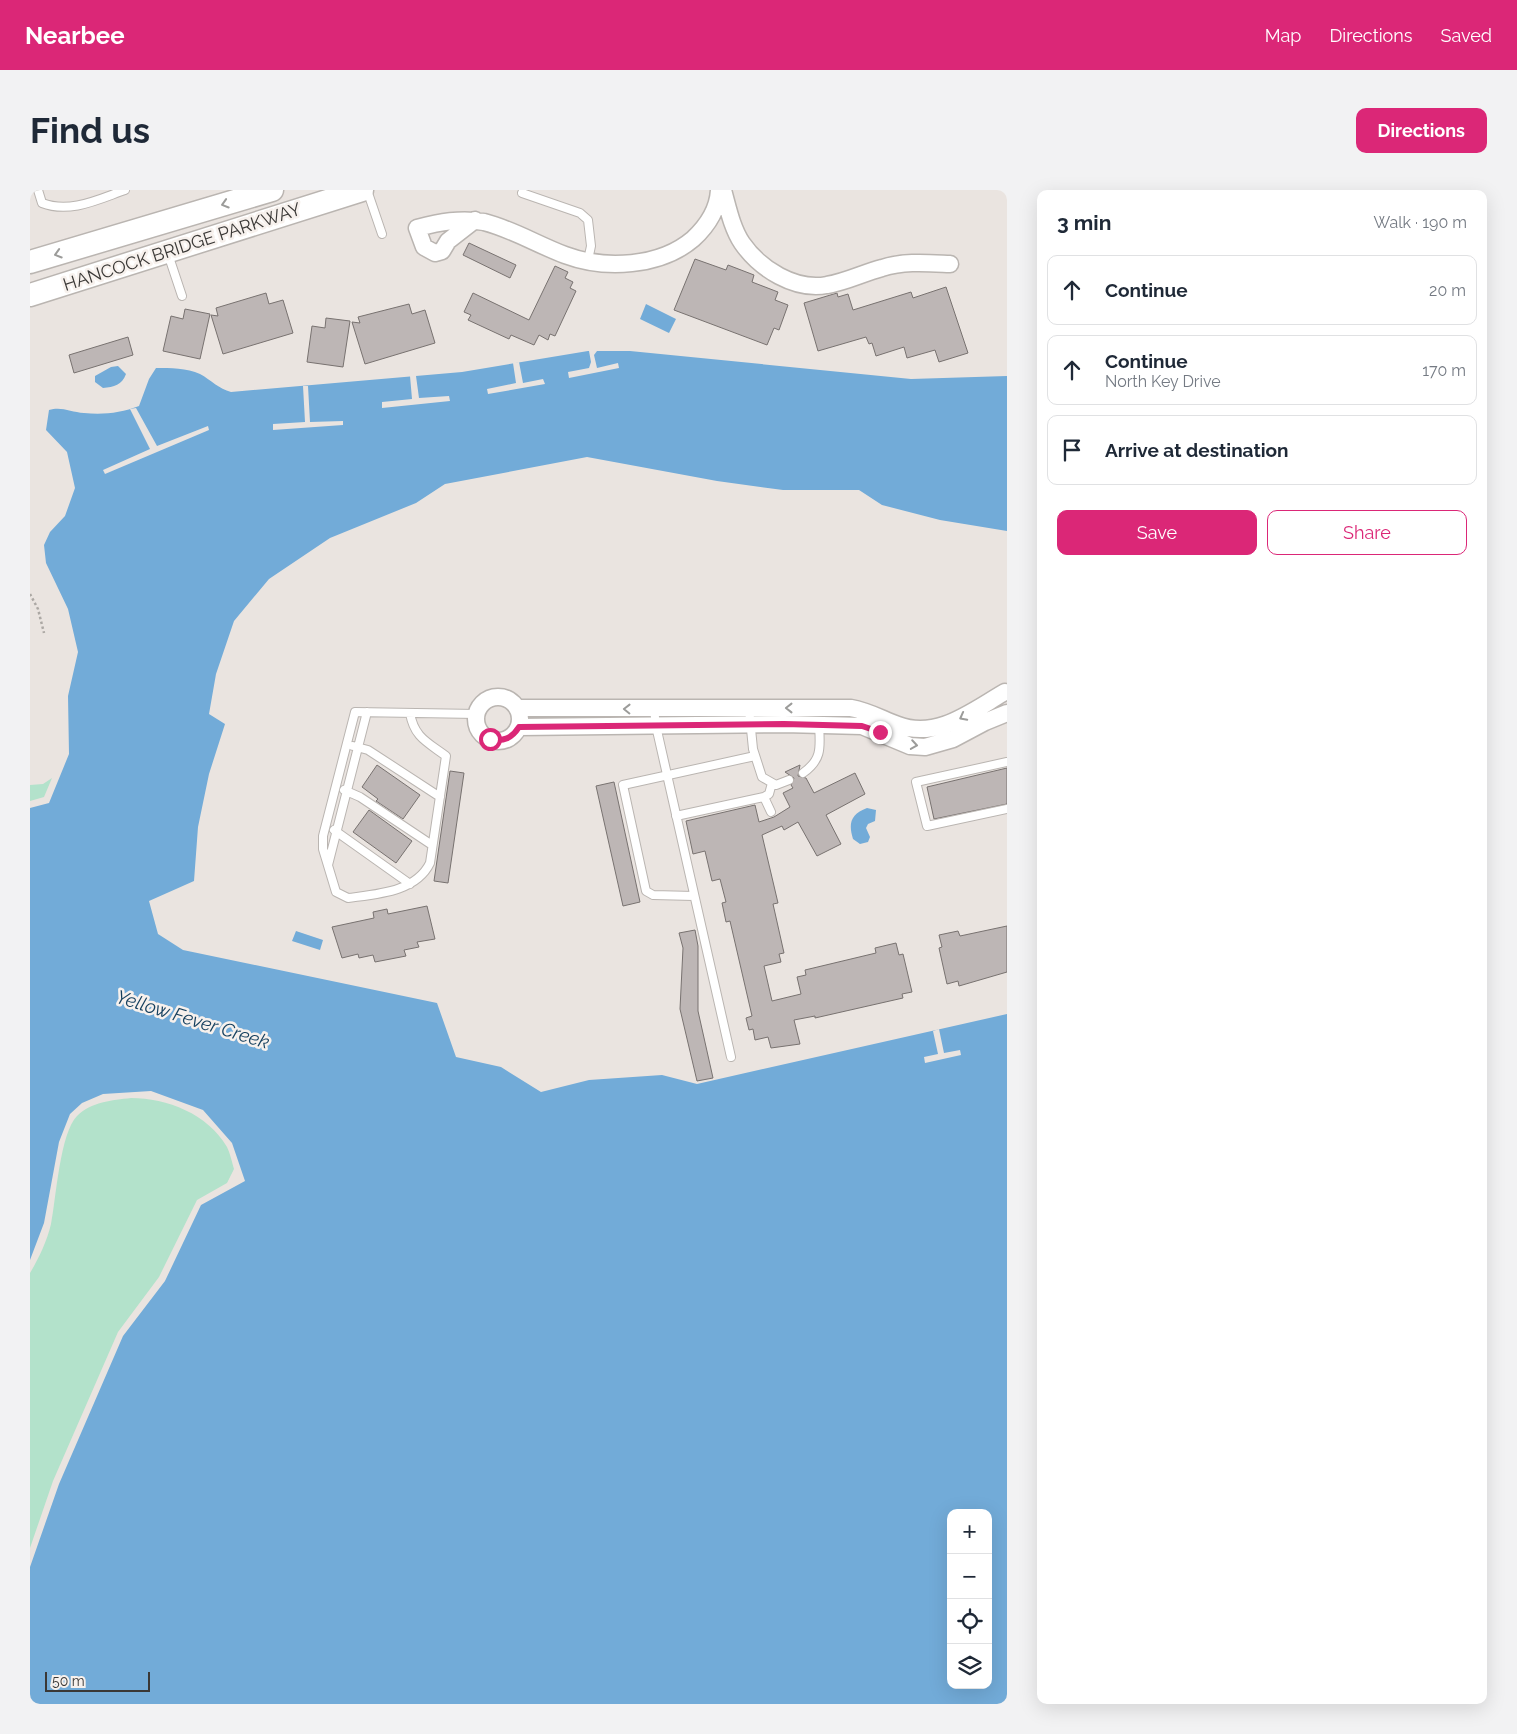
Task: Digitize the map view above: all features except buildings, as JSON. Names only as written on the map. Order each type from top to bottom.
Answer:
[{"type":"main road","name":"HANCOCK BRIDGE PARKWAY","points":[[30,262],[272,190]]},
{"type":"main road","name":"HANCOCK BRIDGE PARKWAY","points":[[30,295],[362,190]]},
{"type":"street","points":[[476,220],[496,225],[567,256],[588,260],[628,263],[661,256],[684,246],[707,224],[715,210],[721,190]]},
{"type":"street","points":[[721,190],[734,226],[747,250],[768,270],[785,279],[806,285],[826,286],[902,263],[950,264]]},
{"type":"street","points":[[707,224],[723,221],[734,226]]},
{"type":"street","points":[[519,727],[656,726],[818,708],[851,708],[867,711],[915,730],[934,729],[952,722],[1006,691]]},
{"type":"street","points":[[498,697],[506,698],[517,708],[520,719],[519,727],[514,735],[507,739],[490,739],[479,728],[477,714],[485,702],[498,697]]},
{"type":"street","points":[[517,708],[654,709],[750,716],[819,725],[862,726],[910,746],[925,747],[953,739],[1007,713]]},
{"type":"lane","points":[[38,190],[42,203],[55,208],[83,205],[112,192],[125,190]]},
{"type":"lane","points":[[367,190],[382,234]]},
{"type":"lane","points":[[522,193],[580,213],[588,220],[591,246],[588,260]]},
{"type":"lane","points":[[167,252],[182,296]]},
{"type":"lane","points":[[803,773],[815,765],[818,757],[818,708]]},
{"type":"lane","points":[[654,709],[656,726],[731,1057]]},
{"type":"lane","points":[[410,713],[414,730],[419,736],[446,756],[430,863],[424,874],[410,884],[348,898],[336,892],[323,849],[323,836],[355,712],[477,714]]},
{"type":"lane","points":[[328,866],[367,712]]},
{"type":"lane","points":[[750,716],[755,756],[762,777],[776,785],[789,780]]},
{"type":"lane","points":[[346,744],[368,750],[440,797]]},
{"type":"lane","points":[[694,896],[653,895],[646,891],[623,785],[755,756]]},
{"type":"lane","points":[[1007,762],[916,782],[927,826],[1007,808]]},
{"type":"lane","points":[[676,816],[764,797],[769,794],[772,783]]},
{"type":"lane","points":[[336,786],[360,797],[432,845]]},
{"type":"lane","points":[[764,797],[771,812]]},
{"type":"lane","points":[[325,826],[410,884]]},
{"type":"path","points":[[30,594],[38,609],[44,633]]},
{"type":"green space","points":[[52,778],[44,797],[30,801],[30,785],[43,784]]},
{"type":"green space","points":[[131,1098],[159,1101],[185,1110],[198,1117],[219,1135],[227,1147],[234,1169],[227,1183],[197,1200],[159,1277],[118,1332],[53,1481],[30,1548],[30,1273],[37,1261],[51,1224],[59,1167],[71,1124],[83,1111],[95,1105]]},
{"type":"water","points":[[646,304],[676,319],[669,333],[640,319]]},
{"type":"water","name":"Yellow Fever Creek","points":[[588,351],[630,351],[911,379],[1007,376],[1007,531],[940,520],[882,505],[859,490],[783,490],[717,481],[587,457],[445,484],[416,503],[330,538],[269,579],[234,621],[216,674],[209,714],[225,724],[209,774],[198,827],[194,881],[149,901],[158,934],[183,950],[437,1003],[456,1057],[501,1067],[541,1092],[589,1080],[662,1075],[697,1084],[1007,1014],[1007,1704],[30,1704],[30,1567],[59,1484],[123,1336],[165,1281],[201,1205],[245,1181],[232,1143],[203,1110],[151,1091],[103,1094],[82,1103],[70,1114],[59,1142],[44,1223],[30,1260],[30,808],[49,803],[69,754],[68,696],[78,652],[68,609],[46,563],[44,545],[50,532],[65,516],[75,488],[67,452],[46,430],[49,410],[62,409],[105,414],[139,406],[149,379],[156,368],[195,372],[231,392],[462,372]]},
{"type":"water","points":[[118,366],[126,374],[120,383],[103,388],[95,382],[95,376],[111,367]]},
{"type":"water","points":[[867,808],[876,810],[875,821],[868,824],[866,828],[870,837],[868,842],[860,844],[853,839],[851,824],[857,813]]},
{"type":"water","points":[[296,931],[323,940],[320,950],[292,941]]},
{"type":"pier","points":[[589,351],[597,351],[594,355],[597,368],[618,363],[619,368],[569,378],[568,372],[589,368],[591,362]]},
{"type":"pier","points":[[519,362],[523,383],[543,379],[545,384],[488,394],[487,389],[516,383],[513,363]]},
{"type":"pier","points":[[410,376],[416,376],[419,398],[449,396],[450,401],[382,408],[382,402],[412,399]]},
{"type":"pier","points":[[303,386],[308,386],[310,422],[343,421],[343,425],[273,430],[273,424],[305,422]]},
{"type":"pier","points":[[136,408],[157,446],[208,426],[209,430],[105,474],[103,470],[150,449],[130,409]]},
{"type":"pier","points":[[939,1029],[944,1053],[960,1050],[961,1055],[925,1063],[924,1057],[938,1054],[933,1031]]},
{"type":"route","points":[[490,739],[498,741],[507,739],[514,735],[519,727],[623,725],[784,724],[862,726],[880,732]]}]
